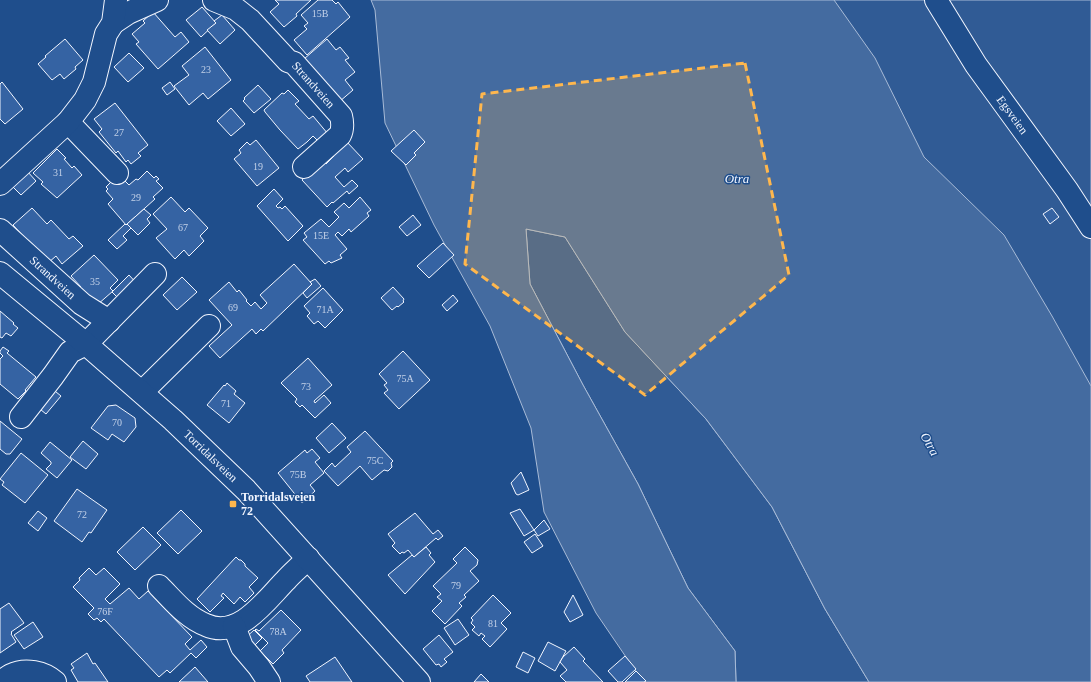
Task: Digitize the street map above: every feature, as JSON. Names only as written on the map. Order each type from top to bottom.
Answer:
[{"type":"street","points":[[113,23],[116,0]]},
{"type":"street","points":[[0,184],[68,122],[85,100],[94,82],[106,34],[113,23],[128,13],[157,0]]},
{"type":"street","name":"Strandveien","points":[[214,0],[241,4],[250,20],[288,61],[294,63],[342,116],[343,124],[340,135],[304,167]]},
{"type":"street","name":"Egsveien","points":[[936,0],[980,71],[1067,190],[1091,227]]},
{"type":"street","points":[[68,122],[117,173]]},
{"type":"street","name":"Strandveien","points":[[0,230],[82,304],[109,321]]},
{"type":"street","name":"Torridalsveien","points":[[0,273],[86,344],[174,420],[246,490],[419,682]]},
{"type":"street","points":[[21,417],[70,352],[86,344],[155,274]]},
{"type":"street","points":[[142,392],[209,326]]},
{"type":"street","points":[[159,586],[196,620],[207,626],[216,628],[234,626],[245,620],[268,600],[286,579],[308,558]]},
{"type":"street","points":[[234,626],[242,647],[259,667],[269,682]]},
{"type":"street","points":[[0,682],[12,674],[34,672],[46,675],[55,682]]},
{"type":"highlighted area","points":[[745,63],[789,275],[645,395],[465,264],[482,94]]},
{"type":"shaded area","points":[[704,0],[1091,0],[1091,624]]},
{"type":"shaded area","points":[[526,229],[565,237],[625,332],[706,419],[772,507],[825,609],[869,682],[736,682],[735,651],[688,588],[638,484],[583,385],[530,284]]},
{"type":"water","name":"Otra","points":[[371,0],[834,0],[875,58],[924,157],[1004,235],[1091,386],[1091,682],[869,682],[825,609],[772,507],[706,419],[625,332],[565,237],[526,229],[530,284],[583,385],[638,484],[688,588],[735,651],[736,682],[643,682],[596,613],[544,512],[531,428],[490,326],[434,225],[385,123],[375,10]]},
{"type":"building","points":[[275,0],[311,0],[296,14],[297,16],[284,27],[270,12],[279,4]]},
{"type":"building","points":[[318,0],[332,0],[336,4],[338,2],[350,17],[307,55],[294,40],[307,29],[304,26],[308,23],[301,15]]},
{"type":"building","points":[[202,7],[216,23],[201,37],[186,20]]},
{"type":"building","points":[[153,12],[175,37],[181,32],[189,42],[158,69],[136,44],[139,42],[132,34],[145,23],[143,21]]},
{"type":"building","points":[[222,15],[235,30],[220,44],[207,30],[216,23],[214,21]]},
{"type":"building","points":[[65,39],[83,60],[75,67],[76,69],[64,79],[60,74],[52,80],[38,64]]},
{"type":"building","points":[[327,39],[336,50],[340,47],[349,58],[345,60],[355,72],[345,80],[353,90],[339,102],[304,59]]},
{"type":"building","points":[[205,47],[231,80],[208,99],[203,93],[189,105],[174,86],[189,75],[182,66]]},
{"type":"building","points":[[129,53],[144,68],[128,82],[114,67]]},
{"type":"building","points":[[2,82],[23,109],[5,124],[0,119],[0,84]]},
{"type":"building","points":[[170,82],[175,89],[167,95],[162,88]]},
{"type":"building","points":[[258,85],[271,99],[254,113],[243,101],[245,99],[244,98]]},
{"type":"building","points":[[288,90],[299,101],[295,104],[309,119],[313,116],[328,134],[318,141],[313,136],[298,149],[264,110],[282,93],[284,94]]},
{"type":"building","points":[[115,103],[148,145],[138,153],[141,156],[131,164],[128,160],[126,162],[118,151],[116,153],[99,132],[102,129],[94,119]]},
{"type":"building","points":[[231,108],[245,124],[231,136],[217,121]]},
{"type":"building","points":[[414,130],[425,142],[414,153],[416,155],[406,165],[391,151]]},
{"type":"building","points":[[256,140],[279,168],[257,186],[234,159],[241,153],[239,150],[247,142],[250,145]]},
{"type":"building","points":[[346,141],[363,159],[348,172],[345,168],[335,177],[344,187],[352,180],[358,186],[349,194],[347,191],[327,207],[302,180],[321,158],[326,164],[334,156],[332,154]]},
{"type":"building","points":[[57,149],[66,158],[64,159],[72,168],[74,166],[82,175],[57,198],[41,184],[43,182],[33,173]]},
{"type":"building","points":[[27,171],[36,181],[21,195],[12,186]]},
{"type":"building","points":[[147,171],[154,178],[156,176],[159,179],[156,181],[163,188],[153,197],[155,199],[126,225],[108,204],[113,199],[106,191],[108,189],[106,187],[111,182],[113,184],[121,177],[129,185],[136,179],[138,180]]},
{"type":"building","points":[[274,189],[283,199],[276,206],[282,209],[285,206],[303,226],[288,241],[257,206]]},
{"type":"building","points":[[171,197],[185,212],[189,208],[208,228],[200,236],[204,241],[189,256],[184,250],[175,259],[156,238],[167,229],[153,214]]},
{"type":"building","points":[[360,197],[371,210],[367,213],[369,216],[351,232],[349,229],[342,236],[338,232],[335,235],[347,249],[340,255],[342,258],[331,263],[329,261],[325,264],[303,240],[307,237],[304,233],[321,219],[329,227],[339,217],[334,212],[344,203],[349,208]]},
{"type":"building","points":[[32,208],[47,224],[51,220],[69,239],[73,236],[83,246],[62,264],[56,256],[48,263],[13,225]]},
{"type":"building","points":[[1052,208],[1059,217],[1050,224],[1043,214]]},
{"type":"building","points":[[144,209],[151,215],[147,219],[150,223],[138,235],[127,224]]},
{"type":"building","points":[[413,215],[421,225],[407,236],[399,227]]},
{"type":"building","points":[[125,224],[131,228],[123,236],[127,240],[117,249],[108,240]]},
{"type":"building","points":[[443,243],[454,255],[429,278],[417,266]]},
{"type":"building","points":[[94,255],[118,280],[110,288],[113,291],[97,305],[80,288],[81,287],[71,276]]},
{"type":"building","points":[[294,264],[312,284],[263,331],[261,329],[256,334],[252,329],[220,358],[209,346],[232,325],[209,300],[229,282],[237,292],[239,290],[251,306],[255,302],[261,309],[267,303],[260,295]]},
{"type":"building","points":[[129,275],[139,286],[122,302],[112,292]]},
{"type":"building","points":[[182,277],[197,292],[177,310],[163,295]]},
{"type":"building","points":[[315,279],[321,286],[307,298],[303,293],[312,284],[310,282]]},
{"type":"building","points":[[393,287],[404,299],[404,302],[392,310],[381,298]]},
{"type":"building","points":[[323,288],[343,310],[325,328],[318,321],[314,324],[307,316],[310,313],[304,306]]},
{"type":"building","points":[[453,295],[458,301],[447,311],[442,305]]},
{"type":"building","points":[[0,311],[18,328],[11,336],[6,333],[2,338],[0,337]]},
{"type":"building","points":[[3,347],[9,351],[7,353],[36,377],[18,399],[0,384],[0,359],[3,356],[0,351]]},
{"type":"building","points":[[403,351],[430,380],[399,409],[384,393],[388,390],[384,385],[387,383],[379,374]]},
{"type":"building","points":[[308,358],[332,385],[314,401],[315,403],[324,395],[331,403],[315,418],[302,405],[300,407],[295,402],[297,399],[281,383]]},
{"type":"building","points":[[227,383],[236,391],[234,394],[245,403],[229,423],[207,405]]},
{"type":"building","points":[[50,387],[61,396],[46,414],[35,405]]},
{"type":"building","points":[[116,405],[135,418],[136,427],[124,442],[112,434],[108,440],[91,428],[108,406]]},
{"type":"building","points":[[0,421],[22,439],[10,454],[6,454],[0,449]]},
{"type":"building","points":[[332,423],[346,438],[329,453],[316,438]]},
{"type":"building","points":[[365,431],[393,461],[391,463],[392,467],[388,471],[384,470],[372,480],[360,466],[338,486],[324,471],[332,463],[335,467],[351,452],[347,447]]},
{"type":"building","points":[[83,441],[98,454],[86,469],[70,457]]},
{"type":"building","points":[[50,442],[72,460],[57,478],[46,469],[51,462],[41,453]]},
{"type":"building","points":[[312,449],[320,458],[315,462],[324,473],[310,485],[315,491],[302,503],[278,473],[305,450],[307,453]]},
{"type":"building","points":[[21,453],[48,475],[25,503],[2,485],[4,482],[0,479]]},
{"type":"building","points":[[521,472],[529,490],[518,495],[516,494],[511,483]]},
{"type":"building","points":[[77,489],[107,510],[91,533],[89,532],[82,542],[54,521]]},
{"type":"building","points":[[520,509],[534,530],[524,536],[510,513]]},
{"type":"building","points":[[181,510],[202,531],[178,554],[157,533]]},
{"type":"building","points":[[38,511],[47,518],[38,531],[28,523]]},
{"type":"building","points":[[415,513],[433,534],[438,530],[443,536],[438,540],[436,538],[414,557],[408,550],[400,554],[392,546],[395,543],[388,534]]},
{"type":"building","points":[[544,520],[550,529],[538,536],[534,530]]},
{"type":"building","points":[[143,527],[161,545],[135,570],[117,552]]},
{"type":"building","points":[[535,534],[543,546],[532,553],[524,542]]},
{"type":"building","points":[[426,547],[431,553],[429,555],[435,562],[405,594],[388,575],[412,555],[414,557]]},
{"type":"building","points":[[465,547],[478,560],[477,565],[470,571],[479,581],[464,595],[466,597],[459,603],[462,606],[445,624],[432,611],[442,601],[437,597],[441,594],[433,586],[457,563],[453,559]]},
{"type":"building","points":[[236,557],[241,560],[245,566],[258,578],[249,587],[254,593],[245,602],[240,597],[234,604],[223,593],[221,596],[224,598],[210,612],[197,599]]},
{"type":"building","points":[[89,568],[96,575],[104,568],[120,584],[105,599],[110,604],[129,588],[139,599],[148,591],[192,637],[185,644],[190,650],[201,640],[207,647],[196,658],[191,653],[170,673],[167,670],[159,677],[104,619],[101,622],[97,618],[94,620],[88,614],[94,608],[73,587],[80,580],[79,578]]},
{"type":"building","points":[[493,595],[511,613],[501,623],[507,629],[490,647],[482,639],[485,636],[481,633],[479,636],[472,630],[475,627],[471,623],[473,620],[471,618]]},
{"type":"building","points":[[573,595],[583,615],[570,622],[564,612]]},
{"type":"building","points":[[9,603],[24,623],[11,632],[16,642],[0,653],[0,609]]},
{"type":"building","points":[[281,610],[301,630],[282,650],[284,653],[273,664],[260,651],[268,643],[255,630],[256,629],[259,631]]},
{"type":"building","points":[[458,619],[469,635],[455,645],[444,628]]},
{"type":"building","points":[[33,622],[43,637],[24,649],[14,635]]},
{"type":"building","points":[[254,630],[262,638],[251,649],[243,640]]},
{"type":"building","points":[[439,635],[453,652],[444,659],[447,662],[441,667],[439,664],[436,665],[423,649]]},
{"type":"building","points":[[548,642],[566,651],[555,671],[538,661]]},
{"type":"building","points":[[574,647],[585,659],[583,661],[603,682],[566,682],[560,676],[567,670],[560,662],[563,657]]},
{"type":"building","points":[[523,652],[535,658],[528,673],[516,667]]},
{"type":"building","points":[[87,653],[93,664],[95,663],[108,682],[78,682],[71,670],[74,668],[71,664]]},
{"type":"building","points":[[625,656],[636,669],[622,682],[618,682],[608,671]]},
{"type":"building","points":[[335,657],[352,682],[310,682],[306,676]]},
{"type":"building","points":[[195,667],[208,682],[179,682]]},
{"type":"building","points":[[636,671],[646,681],[625,682]]},
{"type":"building","points":[[481,674],[489,682],[474,682]]},
{"type":"place","name":"Torridalsveien 72","points":[[233,504]]}]
